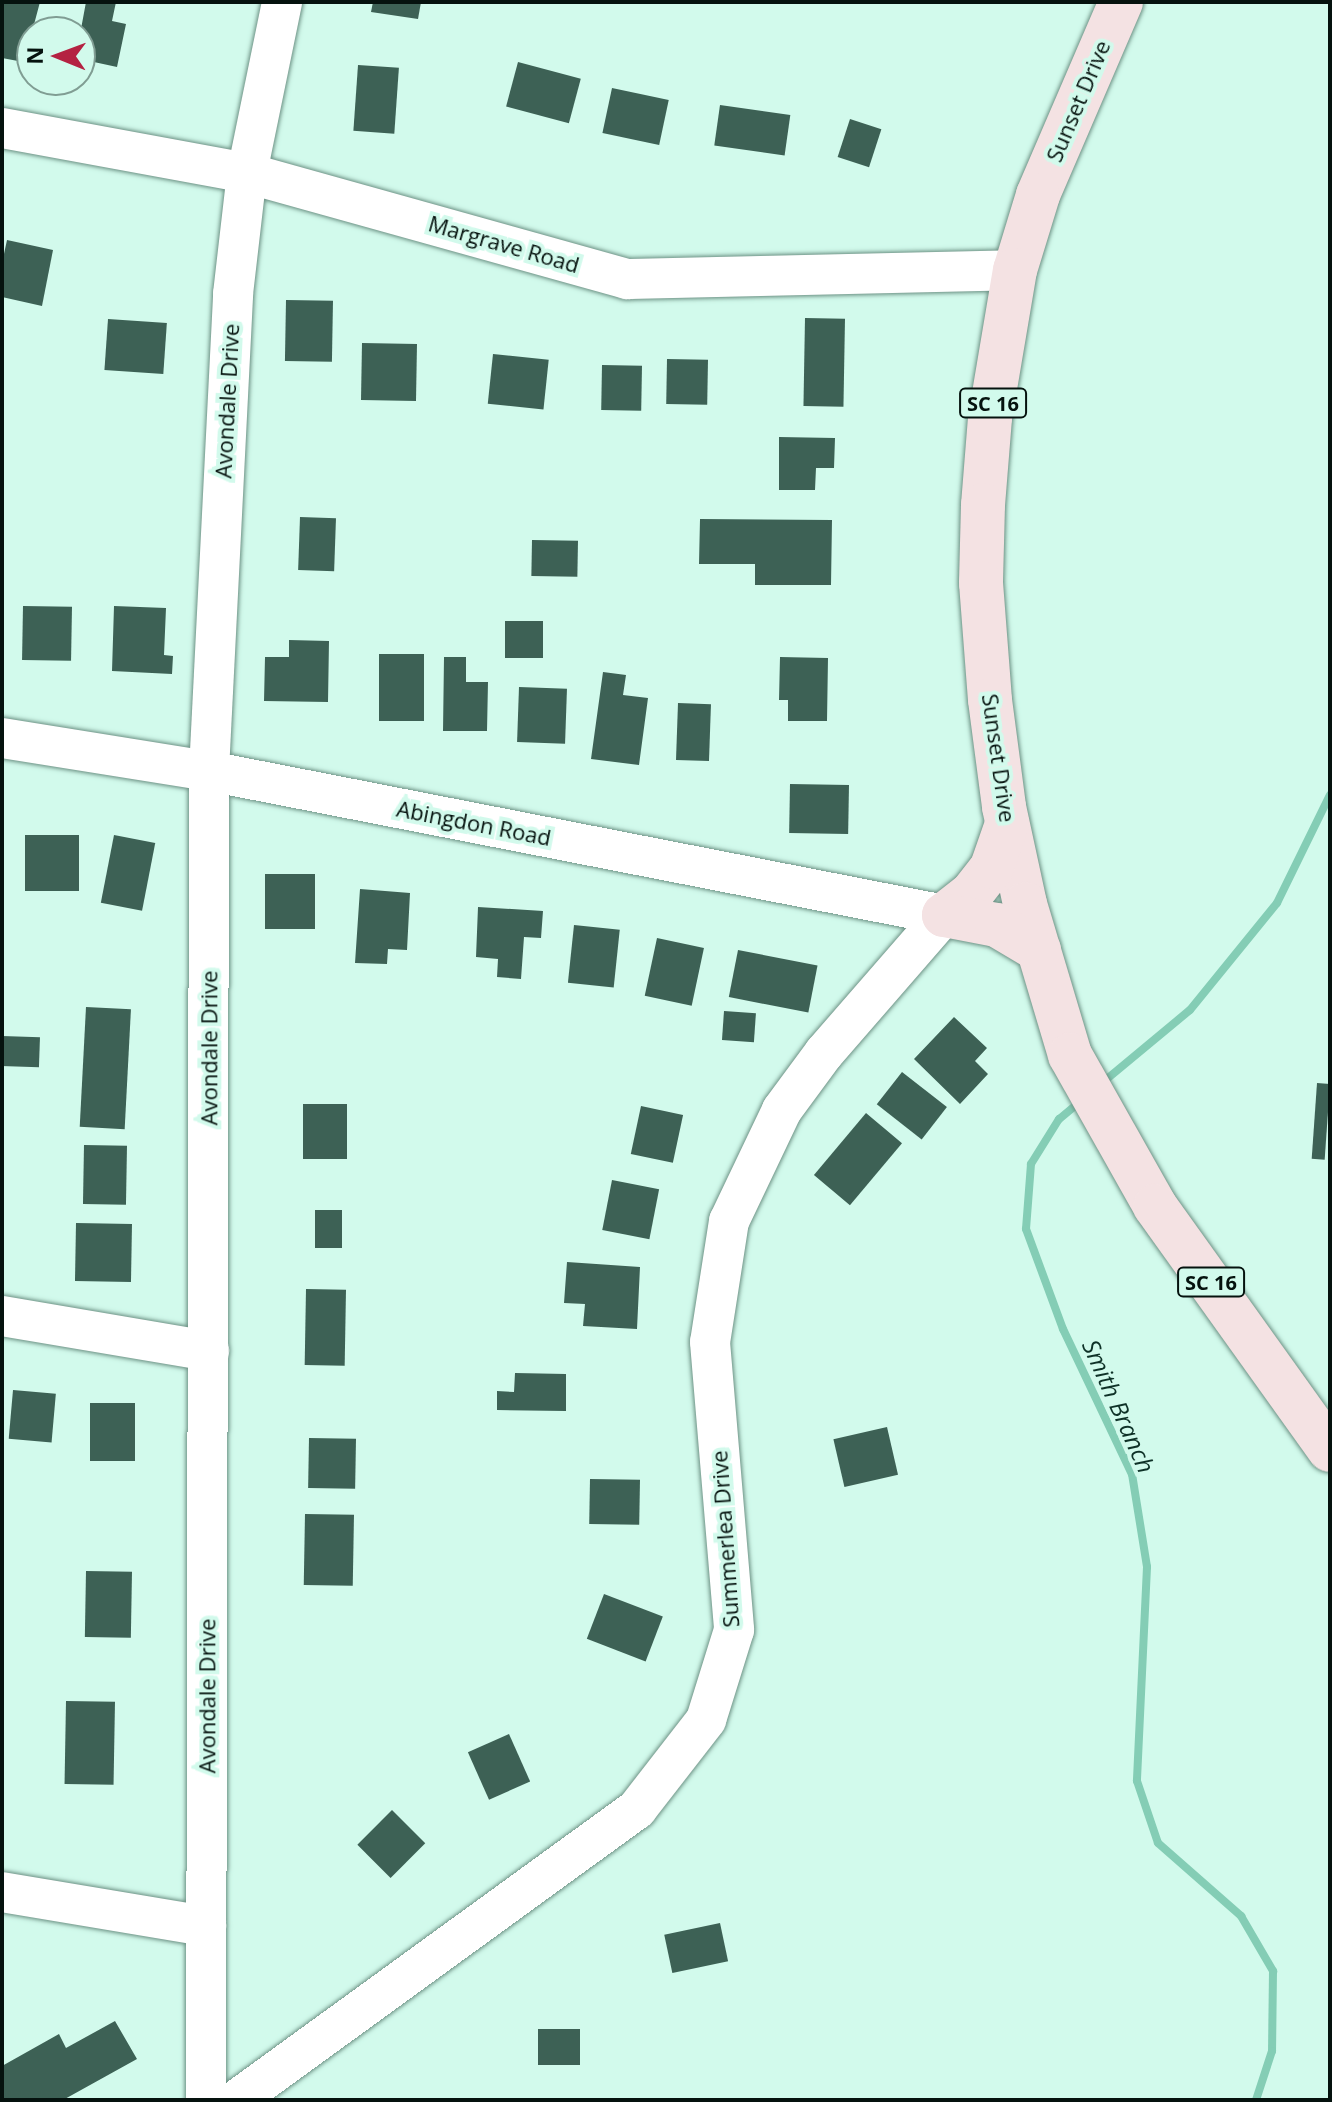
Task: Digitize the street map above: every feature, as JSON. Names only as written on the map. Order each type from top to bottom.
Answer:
[{"type":"main road","name":"Sunset Drive","points":[[1121,2],[1038,195],[1015,270],[990,418],[981,583],[990,700],[1007,824],[1070,1055],[1155,1206],[1322,1423]]},
{"type":"main road","points":[[944,915],[972,893],[992,867],[1007,824]]},
{"type":"main road","points":[[944,915],[997,925],[1039,950]]},
{"type":"street","name":"Avondale Drive","points":[[206,2100],[209,771],[233,294],[247,173],[282,2]]},
{"type":"street","name":"Margrave Road","points":[[2,128],[247,173],[627,279],[1015,270]]},
{"type":"street","name":"Abingdon Road","points":[[2,738],[209,771],[944,915]]},
{"type":"street","name":"Summerlea Drive","points":[[237,2100],[637,1809],[706,1720],[734,1630],[710,1342],[729,1221],[782,1110],[824,1053],[944,915]]},
{"type":"street","points":[[2,1316],[209,1351]]},
{"type":"street","points":[[2,1892],[206,1926]]},
{"type":"building","points":[[2,2],[40,2],[36,16],[16,16],[16,61],[2,58]]},
{"type":"building","points":[[86,2],[116,2],[112,21],[126,24],[117,67],[96,62],[96,16],[83,16]]},
{"type":"building","points":[[373,2],[421,2],[418,19],[371,12]]},
{"type":"building","points":[[518,62],[581,79],[569,123],[506,106]]},
{"type":"building","points":[[358,65],[399,68],[394,134],[353,131]]},
{"type":"building","points":[[612,88],[669,100],[659,145],[602,133]]},
{"type":"building","points":[[720,105],[790,115],[785,155],[714,146]]},
{"type":"building","points":[[850,119],[881,129],[869,167],[838,157]]},
{"type":"building","points":[[7,240],[53,250],[42,306],[2,297],[2,263]]},
{"type":"building","points":[[286,300],[333,301],[332,362],[285,361]]},
{"type":"building","points":[[805,318],[845,319],[843,407],[803,406]]},
{"type":"building","points":[[108,319],[167,323],[163,374],[104,370]]},
{"type":"building","points":[[362,343],[417,344],[416,401],[361,400]]},
{"type":"building","points":[[493,354],[549,360],[543,410],[488,404]]},
{"type":"building","points":[[667,359],[708,360],[707,405],[666,404]]},
{"type":"building","points":[[602,365],[642,366],[641,411],[601,410]]},
{"type":"building","points":[[779,437],[835,438],[834,468],[816,468],[815,490],[779,490]]},
{"type":"building","points":[[300,517],[336,518],[334,571],[298,570]]},
{"type":"building","points":[[700,519],[832,520],[831,585],[755,585],[755,564],[699,564]]},
{"type":"building","points":[[532,540],[578,541],[577,577],[531,576]]},
{"type":"building","points":[[23,606],[72,607],[71,661],[22,660]]},
{"type":"building","points":[[114,606],[166,608],[164,655],[173,656],[172,674],[112,671]]},
{"type":"building","points":[[505,621],[543,621],[543,658],[505,658]]},
{"type":"building","points":[[289,640],[329,641],[328,702],[264,701],[265,657],[289,657]]},
{"type":"building","points":[[379,654],[424,654],[424,721],[379,721]]},
{"type":"building","points":[[444,657],[466,657],[466,682],[488,682],[487,731],[443,731]]},
{"type":"building","points":[[780,657],[828,658],[827,721],[788,721],[788,700],[779,700]]},
{"type":"building","points":[[603,672],[626,675],[623,695],[648,698],[639,765],[591,759]]},
{"type":"building","points":[[519,687],[567,689],[565,744],[517,742]]},
{"type":"building","points":[[678,703],[711,704],[709,761],[676,760]]},
{"type":"building","points":[[790,784],[849,785],[848,834],[789,833]]},
{"type":"building","points":[[25,835],[79,835],[79,891],[25,891]]},
{"type":"building","points":[[114,835],[155,843],[142,911],[101,903]]},
{"type":"building","points":[[265,874],[315,874],[315,929],[265,929]]},
{"type":"building","points":[[360,889],[410,893],[407,950],[388,949],[387,964],[355,963]]},
{"type":"building","points":[[478,907],[543,911],[541,938],[524,937],[521,979],[497,977],[498,959],[476,957]]},
{"type":"building","points":[[574,925],[620,930],[614,987],[568,983]]},
{"type":"building","points":[[657,938],[704,948],[692,1006],[645,996]]},
{"type":"building","points":[[738,950],[818,965],[808,1013],[729,997]]},
{"type":"building","points":[[86,1007],[131,1009],[125,1129],[80,1127]]},
{"type":"building","points":[[724,1011],[756,1013],[754,1042],[722,1040]]},
{"type":"building","points":[[954,1017],[987,1048],[975,1061],[988,1074],[960,1104],[914,1059]]},
{"type":"building","points":[[2,1036],[40,1037],[39,1067],[2,1066]]},
{"type":"building","points":[[902,1072],[947,1107],[922,1139],[877,1104]]},
{"type":"building","points":[[1317,1083],[1330,1084],[1325,1160],[1312,1159]]},
{"type":"building","points":[[303,1104],[347,1104],[347,1159],[303,1159]]},
{"type":"building","points":[[641,1106],[683,1115],[673,1163],[631,1154]]},
{"type":"building","points":[[866,1113],[902,1143],[850,1205],[814,1175]]},
{"type":"building","points":[[84,1145],[127,1146],[126,1205],[83,1204]]},
{"type":"building","points":[[612,1180],[659,1189],[649,1239],[602,1230]]},
{"type":"building","points":[[315,1210],[342,1210],[342,1248],[315,1248]]},
{"type":"building","points":[[76,1223],[132,1224],[131,1282],[75,1281]]},
{"type":"building","points":[[567,1262],[640,1267],[637,1329],[583,1326],[585,1304],[564,1303]]},
{"type":"building","points":[[306,1289],[346,1290],[345,1366],[305,1365]]},
{"type":"building","points":[[515,1373],[566,1374],[566,1411],[497,1410],[497,1391],[514,1392]]},
{"type":"building","points":[[13,1390],[56,1394],[52,1443],[9,1439]]},
{"type":"building","points":[[90,1403],[135,1403],[135,1461],[90,1461]]},
{"type":"building","points":[[887,1427],[898,1475],[844,1487],[833,1439]]},
{"type":"building","points":[[309,1438],[356,1439],[355,1489],[308,1488]]},
{"type":"building","points":[[590,1479],[640,1480],[639,1525],[589,1524]]},
{"type":"building","points":[[305,1514],[354,1515],[353,1586],[304,1585]]},
{"type":"building","points":[[86,1571],[132,1572],[131,1638],[85,1637]]},
{"type":"building","points":[[604,1594],[663,1617],[646,1661],[587,1639]]},
{"type":"building","points":[[66,1701],[115,1702],[114,1785],[65,1784]]},
{"type":"building","points":[[509,1734],[530,1782],[489,1800],[468,1752]]},
{"type":"building","points":[[392,1810],[425,1843],[391,1878],[357,1845]]},
{"type":"building","points":[[720,1923],[728,1961],[672,1973],[664,1935]]},
{"type":"building","points":[[115,2021],[137,2059],[63,2100],[2,2100],[2,2066],[59,2034],[66,2048]]},
{"type":"building","points":[[538,2029],[580,2029],[580,2065],[538,2065]]},
{"type":"waterway","name":"Smith Branch","points":[[1102,1083],[1190,1010],[1277,903],[1330,795]]},
{"type":"waterway","name":"Smith Branch","points":[[1082,1100],[1059,1119],[1031,1164],[1026,1229],[1063,1329],[1132,1474],[1147,1567],[1137,1781],[1158,1843],[1241,1916],[1273,1971],[1272,2051],[1256,2100]]}]
